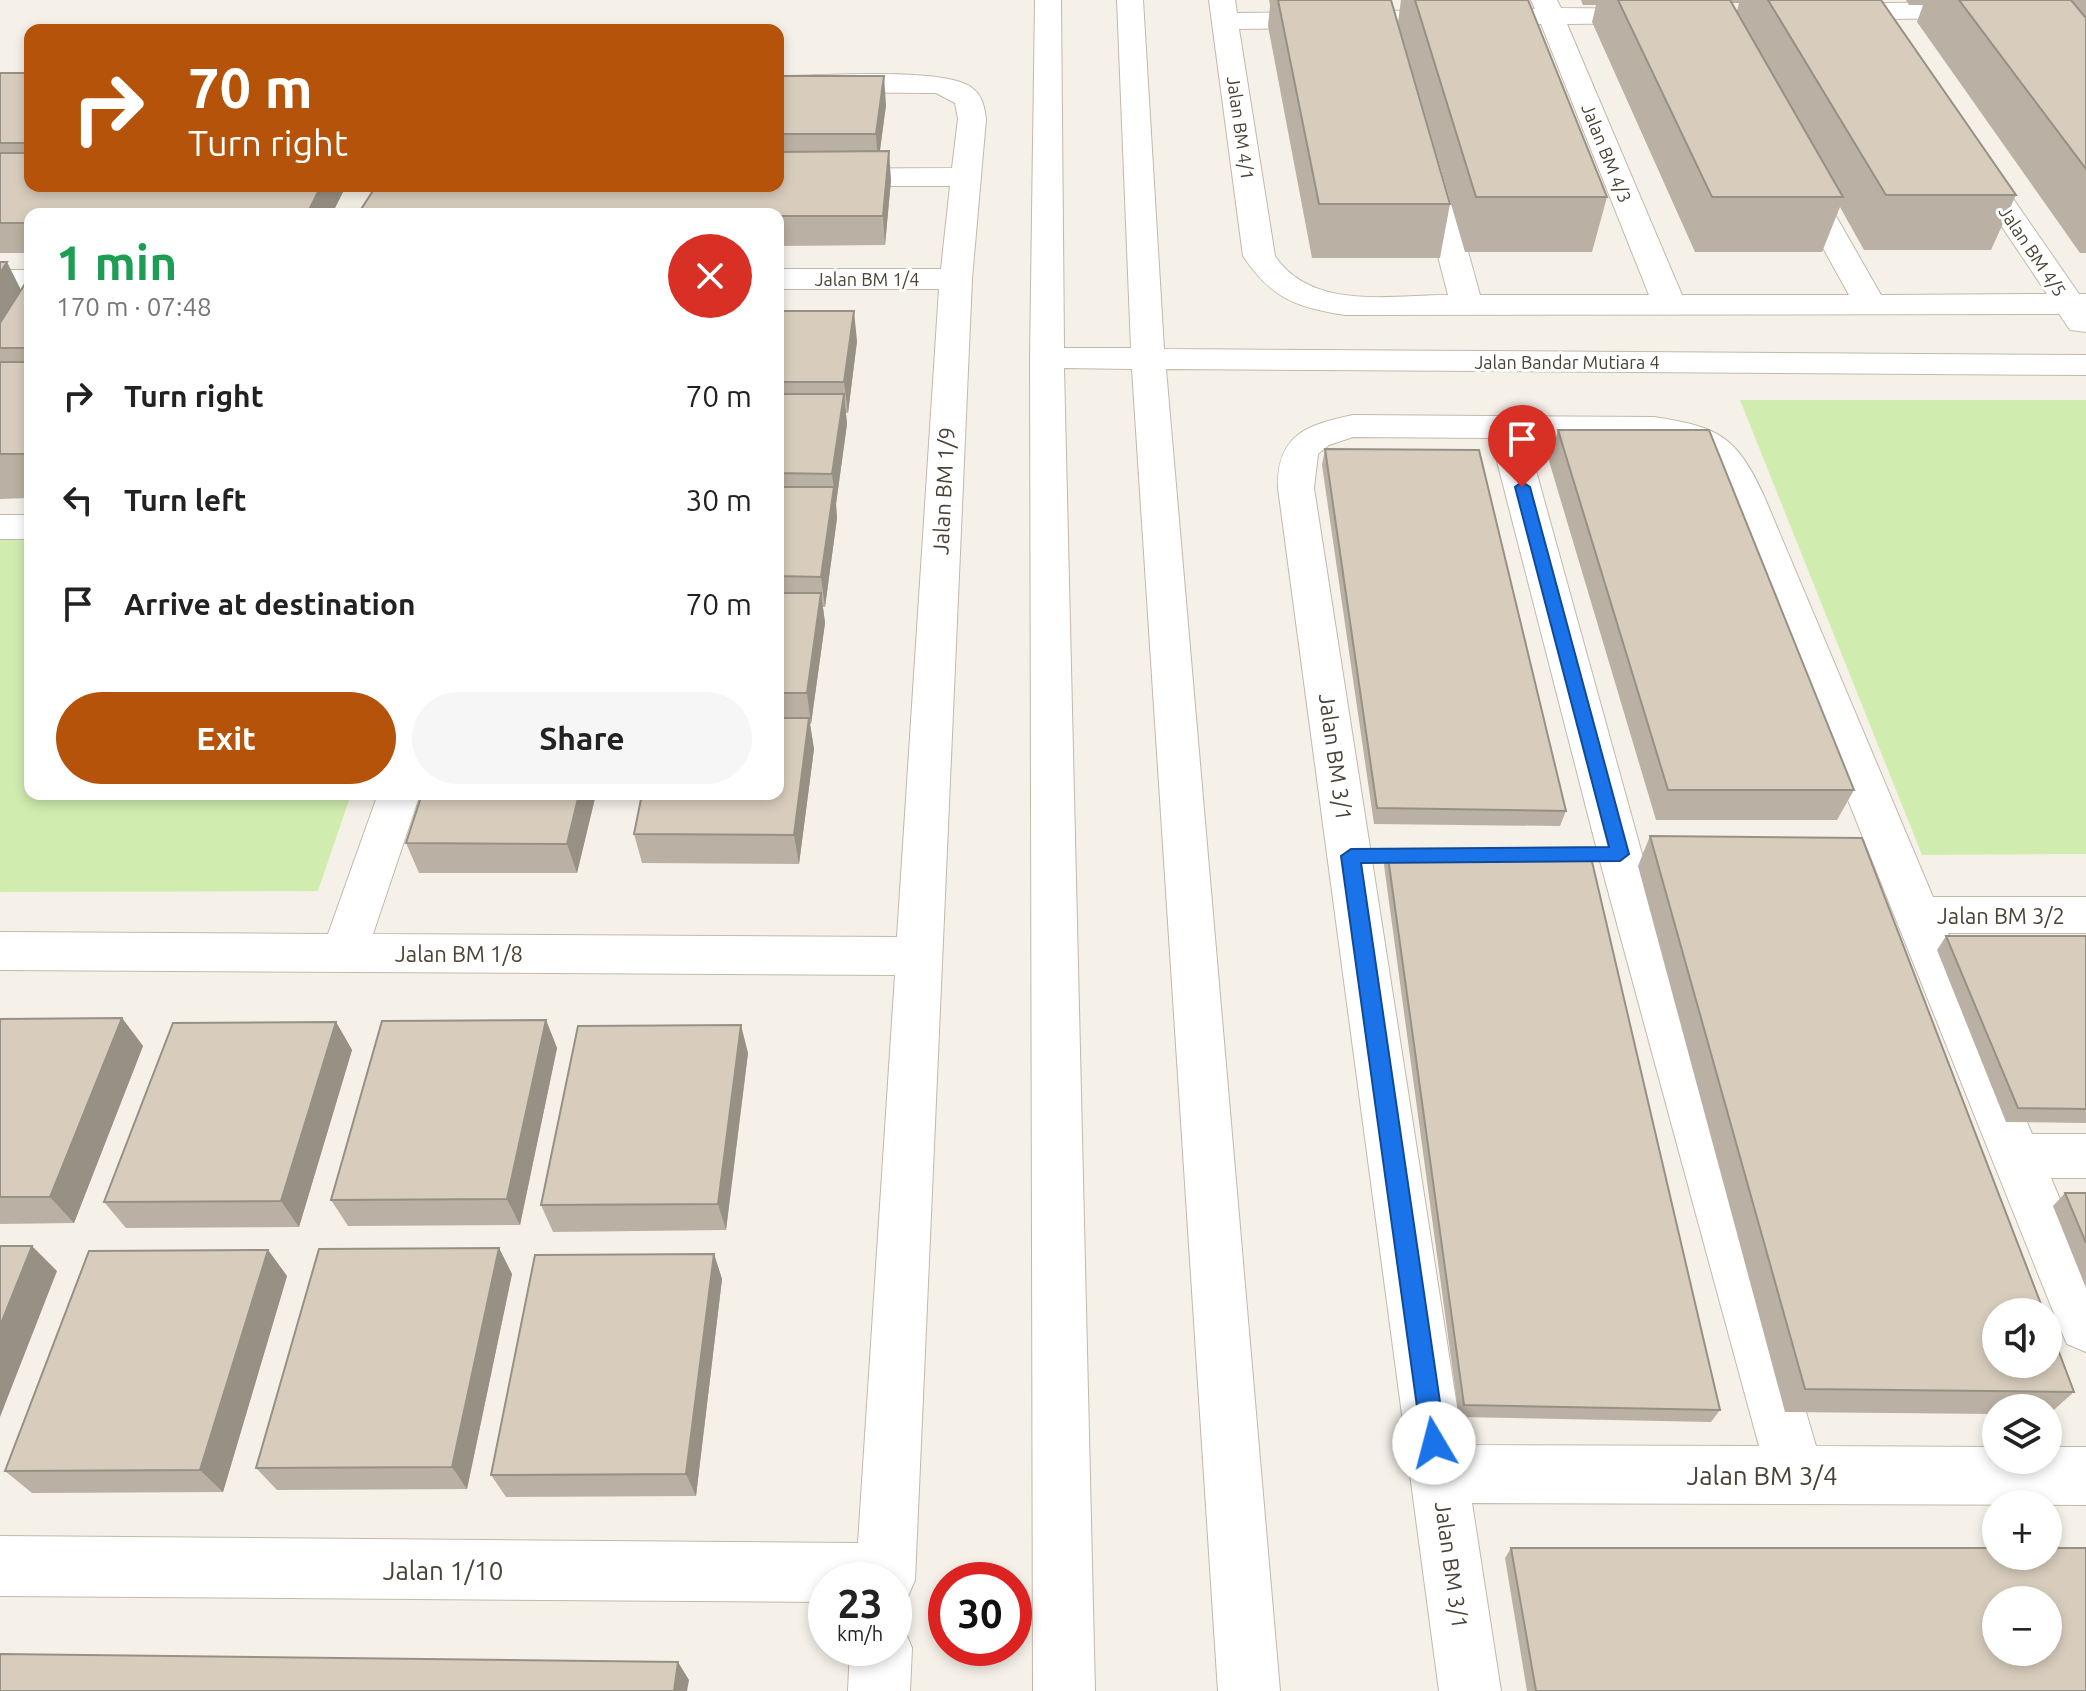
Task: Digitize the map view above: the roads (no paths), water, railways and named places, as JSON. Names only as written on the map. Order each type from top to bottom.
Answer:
[{"type":"street","points":[[1048,0],[1047,358],[1064,1691]]},
{"type":"street","points":[[1130,0],[1148,360],[1249,1691]]},
{"type":"street","points":[[2026,5],[2048,33]]},
{"type":"street","points":[[1798,13],[1868,6],[2026,5],[2086,8]]},
{"type":"street","points":[[1868,6],[1889,37]]},
{"type":"street","points":[[1223,10],[1390,21],[1547,8],[1677,14]]},
{"type":"street","name":"Jalan BM 4/3","points":[[1547,8],[1670,306]]},
{"type":"street","name":"Jalan BM 4/1","points":[[1223,10],[1259,256],[1277,283],[1302,296],[1345,305],[1467,305]]},
{"type":"street","name":"Jalan BM 1/9","points":[[784,84],[936,85],[956,90],[969,100],[972,119],[956,279],[886,1562]]},
{"type":"street","name":"Jalan BM 4/5","points":[[1957,139],[2080,312]]},
{"type":"street","points":[[1423,145],[1467,305],[1871,305],[2080,312]]},
{"type":"street","points":[[1787,155],[1871,305]]},
{"type":"street","points":[[784,178],[968,177]]},
{"type":"street","name":"Jalan BM 1/4","points":[[784,279],[956,279]]},
{"type":"street","points":[[0,280],[24,280]]},
{"type":"street","name":"Jalan Bandar Mutiara 4","points":[[1047,358],[2086,365]]},
{"type":"street","name":"Jalan BM 3/1","points":[[1470,1691],[1438,1474],[1366,856],[1296,488],[1294,465],[1306,444],[1325,431],[1353,426],[1654,428],[1692,435],[1711,444],[1730,465],[1761,531],[2086,1326]]},
{"type":"street","points":[[1506,426],[1620,854],[1796,1475]]},
{"type":"street","points":[[0,527],[24,527]]},
{"type":"street","points":[[344,953],[397,800]]},
{"type":"street","points":[[1843,853],[1891,853]]},
{"type":"street","points":[[1572,855],[1668,854]]},
{"type":"street","name":"Jalan BM 3/2","points":[[1916,915],[2086,915]]},
{"type":"street","name":"Jalan BM 1/8","points":[[0,951],[917,956]]},
{"type":"street","points":[[2016,1156],[2086,1156]]},
{"type":"street","name":"Jalan BM 3/4","points":[[1438,1474],[2086,1476]]},
{"type":"street","name":"Jalan 1/10","points":[[0,1566],[808,1575]]},
{"type":"street","points":[[879,1691],[880,1666]]}]
